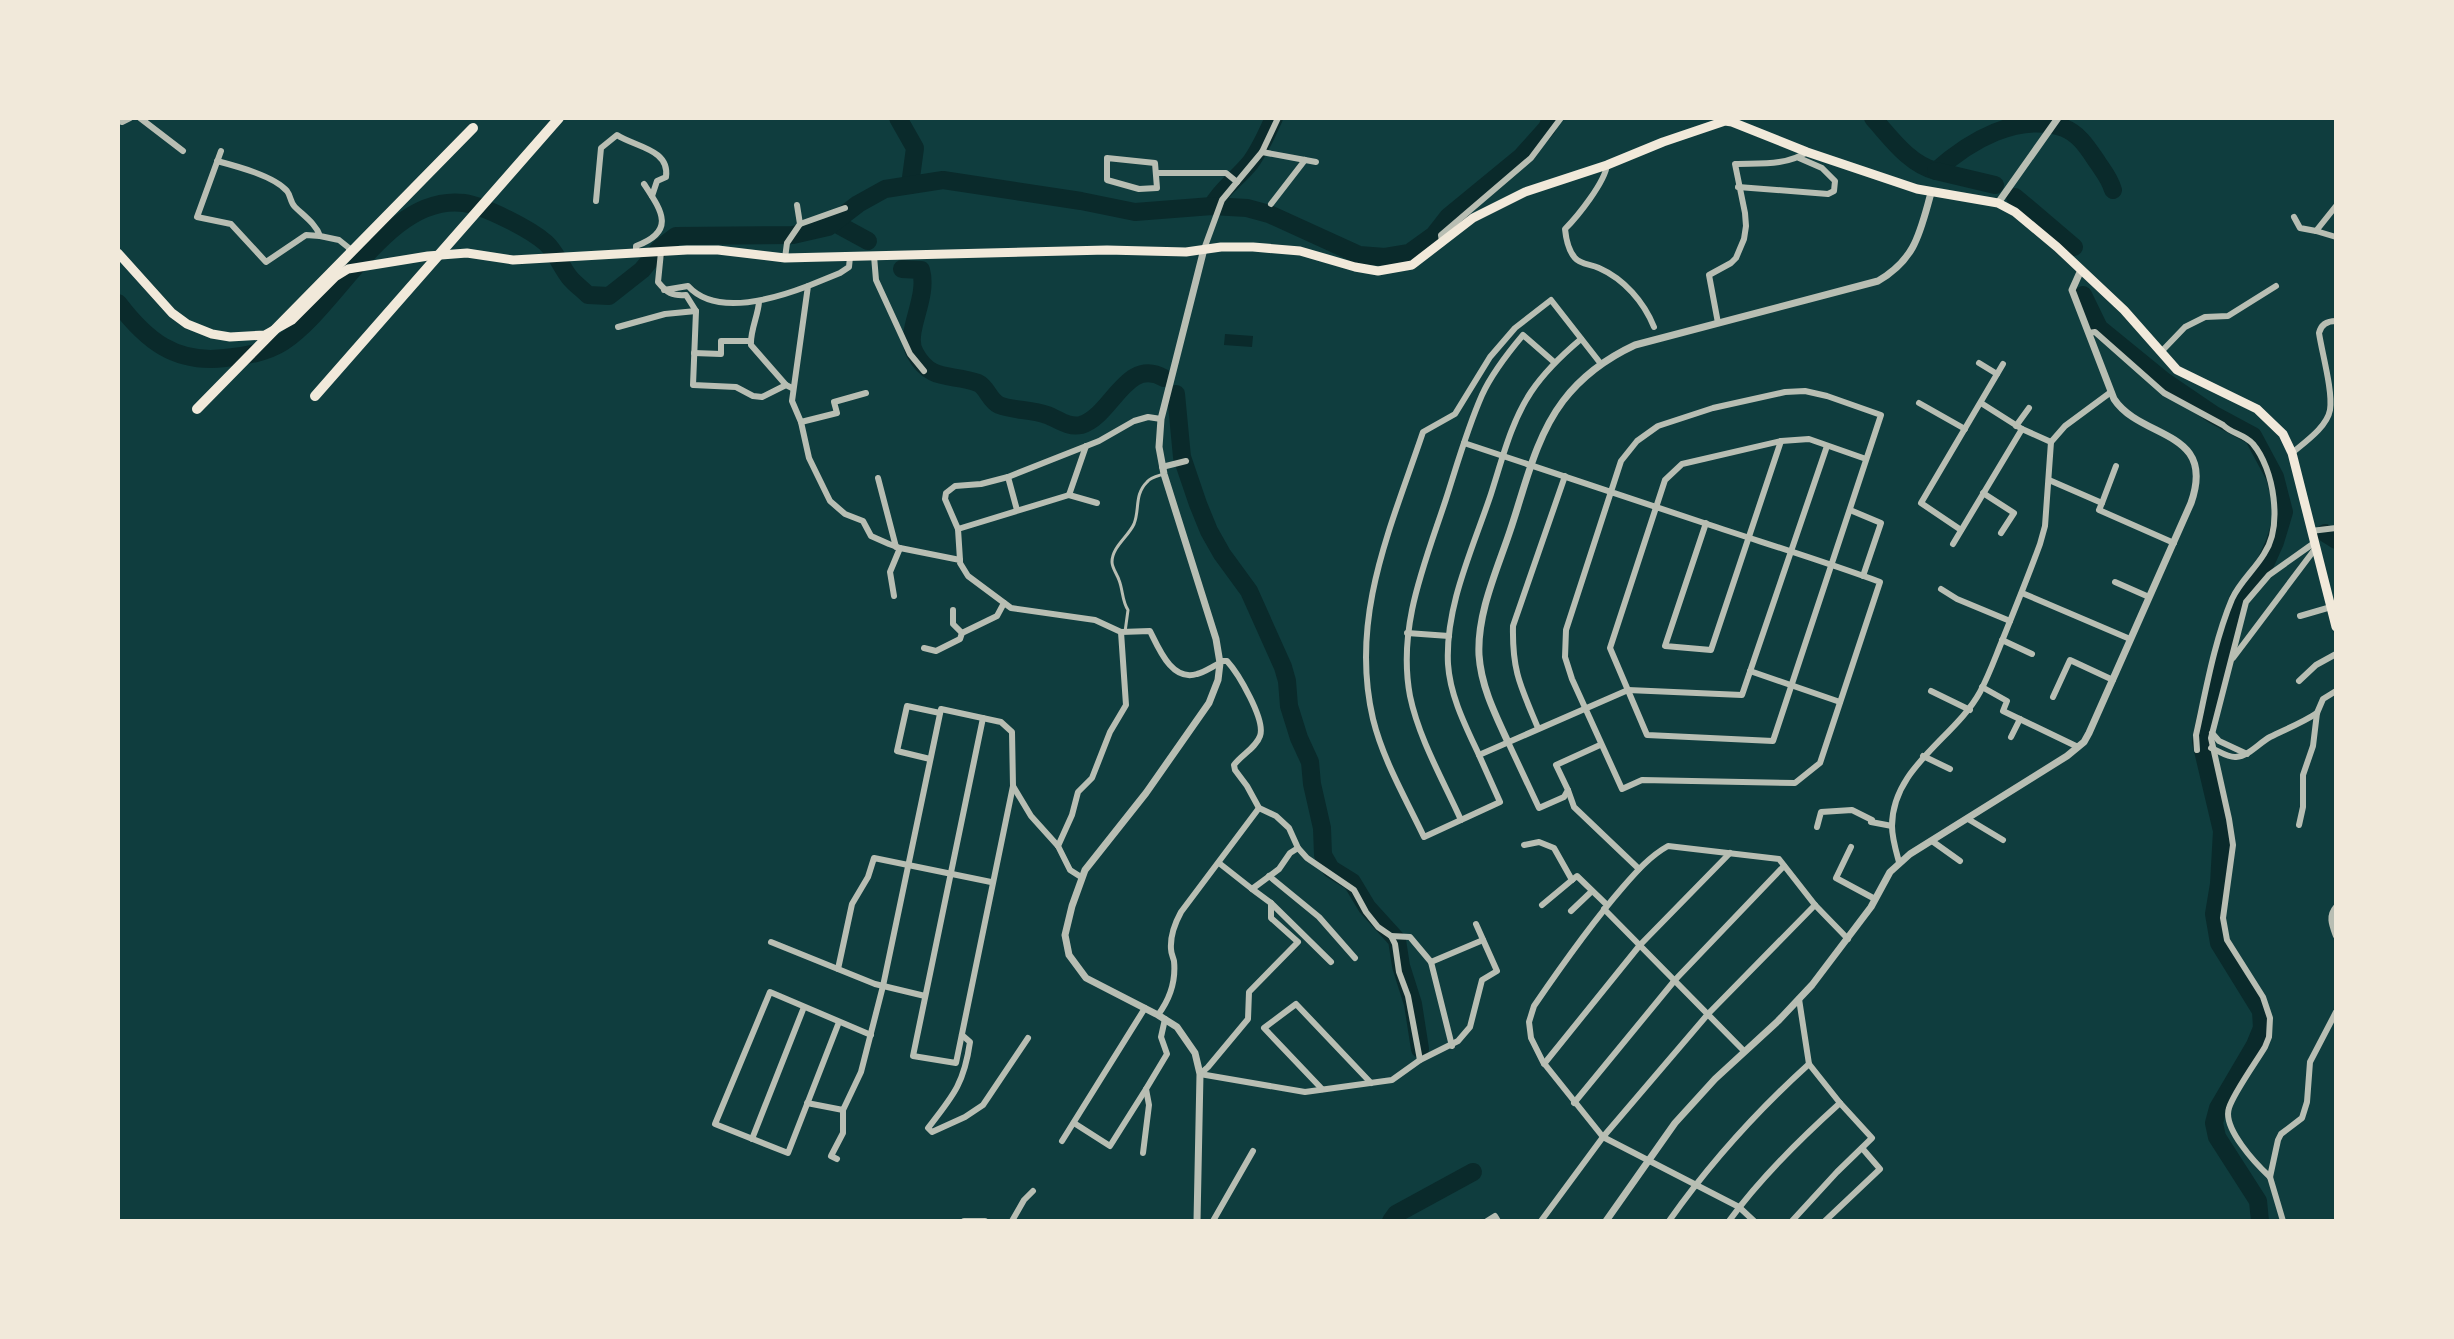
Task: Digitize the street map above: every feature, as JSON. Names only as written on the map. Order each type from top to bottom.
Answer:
[{"type":"highway","points":[[315,396],[559,118]]},
{"type":"highway","points":[[197,409],[473,128]]},
{"type":"main road","points":[[118,253],[172,313],[187,324],[230,337],[265,335],[292,320],[335,277],[348,269],[467,253],[513,260],[549,260],[718,250],[785,258],[1107,250],[1186,252],[1253,247],[1300,251],[1378,271],[1412,265],[1473,218],[1505,201],[1729,120],[1803,155],[1931,193],[1998,203],[2015,212],[2124,310],[2177,370],[2257,409],[2283,434],[2292,453],[2314,546],[2332,600],[2336,627]]},
{"type":"street","points":[[118,120],[122,122],[130,118]]},
{"type":"street","points":[[140,118],[183,151]]},
{"type":"street","points":[[1197,1221],[1200,1074],[1195,1053],[1177,1027],[1086,978],[1069,955],[1066,927],[1081,877],[1146,793],[1215,690],[1220,662],[1216,639],[1163,470],[1159,447],[1161,419],[1216,213],[1222,200],[1262,152],[1278,118]]},
{"type":"street","points":[[1442,242],[1441,235],[1531,158],[1561,118]]},
{"type":"street","points":[[1998,203],[2058,118]]},
{"type":"street","points":[[596,201],[601,148],[617,135],[629,143],[646,147],[667,168],[666,177],[657,181],[652,196]]},
{"type":"street","points":[[221,151],[197,217],[231,224],[266,262],[306,235],[339,240],[349,248],[348,269]]},
{"type":"street","points":[[1262,152],[1316,162]]},
{"type":"street","points":[[1718,323],[1709,275],[1736,258],[1746,226],[1745,213],[1738,187],[1735,164],[1770,163],[1803,155],[1835,181],[1834,191],[1828,194],[1738,187]]},
{"type":"street","points":[[1107,158],[1155,163],[1156,173],[1157,188],[1139,189],[1107,180],[1107,158]]},
{"type":"street","points":[[1271,204],[1305,160]]},
{"type":"street","points":[[217,161],[265,176],[282,186],[289,193],[291,203],[318,230],[320,236]]},
{"type":"street","points":[[1607,165],[1605,175],[1580,213],[1565,229],[1566,240],[1580,263],[1602,269],[1637,297],[1654,327]]},
{"type":"street","points":[[1156,173],[1226,173],[1237,182]]},
{"type":"street","points":[[636,254],[636,246],[649,240],[662,224],[662,213],[644,184]]},
{"type":"street","points":[[1568,790],[1564,797],[1539,808],[1489,701],[1482,678],[1479,638],[1484,609],[1531,466],[1547,427],[1562,402],[1601,364],[1649,340],[1858,288],[1884,277],[1901,264],[1914,247],[1931,193]]},
{"type":"street","points":[[797,205],[799,225]]},
{"type":"street","points":[[2316,231],[2336,206]]},
{"type":"street","points":[[785,258],[787,243],[799,225],[845,208]]},
{"type":"street","points":[[2294,217],[2300,228],[2336,237]]},
{"type":"street","points":[[657,252],[658,282],[675,296],[686,295],[696,311],[693,385],[736,387],[762,397],[789,386]]},
{"type":"street","points":[[874,256],[876,280],[910,354],[924,371]]},
{"type":"street","points":[[664,290],[688,286],[704,300],[759,302],[840,273],[849,267],[850,257]]},
{"type":"street","points":[[1606,1221],[1675,1123],[1799,999],[1848,939],[1899,862],[2017,789],[2078,747],[2089,733],[2174,543],[2195,491],[2197,473],[2193,461],[2168,434],[2125,413],[2116,403],[2072,290],[2081,270]]},
{"type":"street","points":[[808,286],[805,317],[789,386],[809,458],[830,501],[845,514],[863,521],[871,536],[898,548],[960,560]]},
{"type":"street","points":[[2161,352],[2185,327],[2205,317],[2228,316],[2276,286]]},
{"type":"street","points":[[1581,339],[1554,362],[1530,393],[1515,424],[1455,601],[1448,665],[1453,689],[1462,718],[1500,802],[1424,837],[1373,720],[1365,644],[1369,601],[1379,563],[1423,432],[1455,414],[1490,357],[1515,328],[1551,300],[1601,364]]},
{"type":"street","points":[[759,302],[751,341],[756,351],[789,386]]},
{"type":"street","points":[[618,327],[665,314],[696,311]]},
{"type":"street","points":[[2292,453],[2321,427],[2330,411],[2332,395],[2319,333],[2328,321],[2336,321]]},
{"type":"street","points":[[2089,333],[2095,332],[2164,393],[2229,431],[2241,434],[2254,445],[2273,491],[2275,525],[2267,551],[2234,594],[2224,619],[2196,735],[2197,750]]},
{"type":"street","points":[[1461,820],[1432,757],[1411,697],[1407,633],[1414,597],[1464,443],[1482,395],[1499,363],[1523,335],[1554,362]]},
{"type":"street","points":[[694,353],[721,354],[721,341],[751,341]]},
{"type":"street","points":[[1979,363],[1997,374]]},
{"type":"street","points":[[1961,530],[1921,503],[2003,364]]},
{"type":"street","points":[[1464,443],[1531,466],[1565,476],[1611,492],[1656,507],[1706,523],[1831,566],[1880,582],[1820,763],[1795,783],[1642,780],[1622,789],[1600,745],[1565,657],[1566,630],[1611,492],[1621,461],[1637,441],[1658,426],[1713,408],[1785,392],[1805,391],[1827,396],[1881,415],[1850,510],[1831,566],[1773,741],[1647,735],[1610,648],[1656,507],[1665,480],[1682,464],[1781,441],[1809,439],[1866,459]]},
{"type":"street","points":[[1899,862],[1892,812],[1899,795],[1923,756],[1948,735],[1970,710],[2022,593],[2045,526],[2051,442],[2065,426],[2111,392]]},
{"type":"street","points":[[801,422],[837,413],[834,402],[866,393]]},
{"type":"street","points":[[1919,403],[1965,429]]},
{"type":"street","points":[[1981,403],[2019,427],[2051,442]]},
{"type":"street","points":[[1935,412],[1939,404]]},
{"type":"street","points":[[1953,544],[2029,408]]},
{"type":"street","points":[[1161,419],[1148,417],[1134,421],[1086,446],[1008,477],[955,486],[946,493],[945,499],[958,529],[960,563],[968,576],[1004,603],[1021,611],[1095,620],[1123,632],[1150,631],[1164,658],[1186,676],[1227,661],[1262,725],[1260,737],[1234,765],[1235,770],[1259,808],[1276,816],[1289,828],[1298,848],[1307,858],[1354,890],[1378,927],[1391,936],[1408,996],[1420,1060]]},
{"type":"street","points":[[1706,523],[1665,646],[1711,650],[1781,441]]},
{"type":"street","points":[[1069,495],[1086,446]]},
{"type":"street","points":[[1479,755],[1628,690],[1742,695],[1827,446]]},
{"type":"street","points":[[1163,470],[1186,461]]},
{"type":"street","points":[[2116,466],[2099,510],[2174,543]]},
{"type":"street","points":[[1538,728],[1516,676],[1512,653],[1513,626],[1565,476]]},
{"type":"street","points":[[1008,477],[1017,510]]},
{"type":"street","points":[[878,478],[898,548],[890,572],[894,596]]},
{"type":"street","points":[[2049,480],[2102,503]]},
{"type":"street","points":[[1983,493],[2014,513],[2001,533]]},
{"type":"street","points":[[958,529],[1069,495],[1097,503]]},
{"type":"street","points":[[1850,510],[1881,523],[1863,576]]},
{"type":"street","points":[[2311,531],[2336,528]]},
{"type":"street","points":[[2231,661],[2314,546]]},
{"type":"street","points":[[2270,1177],[2261,1170],[2229,1126],[2228,1109],[2265,1047],[2270,1018],[2263,997],[2227,940],[2223,918],[2233,845],[2211,748],[2212,733],[2246,602],[2269,575],[2314,546]]},
{"type":"street","points":[[2115,582],[2149,597]]},
{"type":"street","points":[[1941,589],[2010,621]]},
{"type":"street","points":[[2022,593],[2130,639]]},
{"type":"street","points":[[2300,616],[2332,600]]},
{"type":"street","points":[[924,648],[936,651],[960,639],[962,633],[997,616],[1004,603]]},
{"type":"street","points":[[953,610],[953,624],[962,633]]},
{"type":"street","points":[[1058,846],[1078,792],[1092,778],[1110,732],[1126,705],[1123,632]]},
{"type":"street","points":[[1407,633],[1449,636]]},
{"type":"street","points":[[2002,640],[2032,654]]},
{"type":"street","points":[[2299,681],[2316,665],[2336,654]]},
{"type":"street","points":[[2053,697],[2070,660],[2113,680]]},
{"type":"street","points":[[1750,671],[1840,702]]},
{"type":"street","points":[[1982,687],[2007,701],[2003,711],[2078,747]]},
{"type":"street","points":[[1931,691],[1970,710]]},
{"type":"street","points":[[2299,825],[2303,775],[2313,746],[2317,713],[2323,699],[2336,691]]},
{"type":"street","points":[[930,759],[897,751],[907,706],[940,713]]},
{"type":"street","points":[[837,1159],[831,1156],[843,1133],[843,1110],[861,1072],[871,1035],[941,709],[983,718],[1001,722],[1012,732],[1013,786],[956,1063],[913,1056],[983,718]]},
{"type":"street","points":[[2211,748],[2229,756],[2247,754],[2262,742],[2317,713]]},
{"type":"street","points":[[2011,737],[2020,719]]},
{"type":"street","points":[[2212,733],[2219,741],[2247,754]]},
{"type":"street","points":[[1600,745],[1556,765],[1574,807],[1639,869]]},
{"type":"street","points":[[1923,756],[1950,769]]},
{"type":"street","points":[[1013,786],[1031,816],[1058,846],[1070,870],[1081,877]]},
{"type":"street","points":[[1074,1123],[1110,1146],[1167,1054],[1161,1037],[1161,1017],[1173,983],[1173,928],[1181,912],[1259,808]]},
{"type":"street","points":[[1817,827],[1821,812],[1852,810],[1871,822],[1892,826]]},
{"type":"street","points":[[1968,819],[2003,840]]},
{"type":"street","points":[[1536,833],[1539,842]]},
{"type":"street","points":[[1932,841],[1960,861]]},
{"type":"street","points":[[1524,845],[1539,842],[1554,848],[1572,880]]},
{"type":"street","points":[[1754,1221],[1739,1207],[1603,1137],[1544,1064],[1531,1038],[1529,1022],[1534,1006],[1605,907],[1639,869],[1668,846],[1779,859],[1815,905],[1848,939]]},
{"type":"street","points":[[1851,847],[1836,878],[1875,899]]},
{"type":"street","points":[[1252,889],[1279,869],[1290,853],[1298,848]]},
{"type":"street","points":[[1544,1064],[1640,945],[1730,853]]},
{"type":"street","points":[[838,969],[852,904],[868,877],[874,858],[991,882]]},
{"type":"street","points":[[1219,863],[1271,903],[1331,962]]},
{"type":"street","points":[[1574,1103],[1675,980],[1784,866]]},
{"type":"street","points":[[1269,876],[1319,917],[1355,958]]},
{"type":"street","points":[[1542,905],[1577,876],[1744,1051]]},
{"type":"street","points":[[1571,911],[1592,891]]},
{"type":"street","points":[[1200,1074],[1248,1019],[1249,992],[1298,942],[1271,918],[1271,903]]},
{"type":"street","points":[[1541,1221],[1603,1137],[1708,1014],[1815,905]]},
{"type":"street","points":[[2336,907],[2331,914],[2336,936]]},
{"type":"street","points":[[1200,1074],[1305,1092],[1392,1080],[1420,1060],[1452,1046],[1470,1027],[1482,980],[1497,971],[1476,924]]},
{"type":"street","points":[[1391,936],[1410,937],[1431,962],[1452,1046]]},
{"type":"street","points":[[1431,962],[1483,940]]},
{"type":"street","points":[[771,942],[883,986],[925,996]]},
{"type":"street","points":[[839,1022],[788,1153],[715,1124],[770,992],[871,1035]]},
{"type":"street","points":[[1792,1221],[1872,1138],[1809,1064],[1799,999]]},
{"type":"street","points":[[1322,1089],[1264,1028],[1296,1004],[1371,1083]]},
{"type":"street","points":[[752,1139],[804,1007]]},
{"type":"street","points":[[1062,1141],[1145,1008]]},
{"type":"street","points":[[2283,1221],[2270,1177],[2281,1134],[2302,1118],[2307,1102],[2310,1062],[2336,1012]]},
{"type":"street","points":[[962,1035],[970,1042],[966,1071],[955,1094],[928,1128],[932,1132],[983,1105],[1028,1038]]},
{"type":"street","points":[[1669,1221],[1730,1142],[1769,1100],[1809,1064]]},
{"type":"street","points":[[1143,1153],[1148,1117],[1146,1089]]},
{"type":"street","points":[[807,1103],[843,1110]]},
{"type":"street","points":[[1729,1221],[1804,1135],[1840,1103]]},
{"type":"street","points":[[1825,1221],[1880,1169],[1862,1148]]},
{"type":"street","points":[[1213,1221],[1253,1151]]},
{"type":"street","points":[[1012,1221],[1033,1191]]},
{"type":"street","points":[[1487,1221],[1495,1216],[1498,1221]]},
{"type":"street","points":[[964,1221],[985,1221]]},
{"type":"lane","points":[[1123,632],[1128,610],[1112,559],[1121,540],[1132,529],[1139,493],[1149,479],[1163,470]]},
{"type":"water","points":[[1225,334],[1253,336],[1252,347],[1224,345]]},
{"type":"waterway","points":[[898,118],[915,148],[910,185]]},
{"type":"waterway","points":[[1212,206],[1254,158],[1274,118]]},
{"type":"waterway","points":[[118,303],[140,328],[163,347],[207,359],[240,356],[283,342],[304,325],[388,233],[412,215],[437,205],[473,205],[519,225],[546,243],[570,278],[588,295],[609,296],[642,270],[660,248],[676,236],[793,235],[828,227],[858,204],[885,189],[943,180],[1135,212],[1212,206],[1247,208],[1269,214],[1359,255],[1385,257],[1409,253],[1434,235],[1448,217],[1521,157],[1547,128],[1551,118]]},
{"type":"waterway","points":[[1873,118],[1917,163],[1936,171],[1963,149],[1995,132],[2029,124],[2064,128],[2084,143],[2113,190]]},
{"type":"waterway","points":[[1936,171],[1995,185]]},
{"type":"waterway","points":[[2015,197],[2074,247]]},
{"type":"waterway","points":[[835,223],[868,241]]},
{"type":"waterway","points":[[902,269],[921,270],[922,292],[912,336],[912,345],[921,362],[943,376],[978,383],[999,405],[1081,425],[1102,411],[1129,381],[1139,375],[1151,373],[1164,378]]},
{"type":"waterway","points":[[2083,295],[2099,328],[2164,381],[2214,415],[2253,436],[2275,477],[2284,512],[2266,562],[2238,599],[2201,742],[2222,831],[2214,914],[2219,943],[2261,1011],[2262,1028],[2218,1108],[2214,1123],[2217,1137],[2258,1201],[2260,1221]]},
{"type":"waterway","points":[[1176,394],[1182,457],[1198,504],[1222,554],[1249,591],[1283,667],[1289,706],[1310,762],[1322,828],[1323,855],[1331,869],[1352,882],[1367,907],[1397,940],[1401,966],[1413,1004],[1420,1049]]},
{"type":"waterway","points":[[2325,533],[2336,540]]},
{"type":"waterway","points":[[1391,1221],[1396,1214],[1473,1172]]}]
